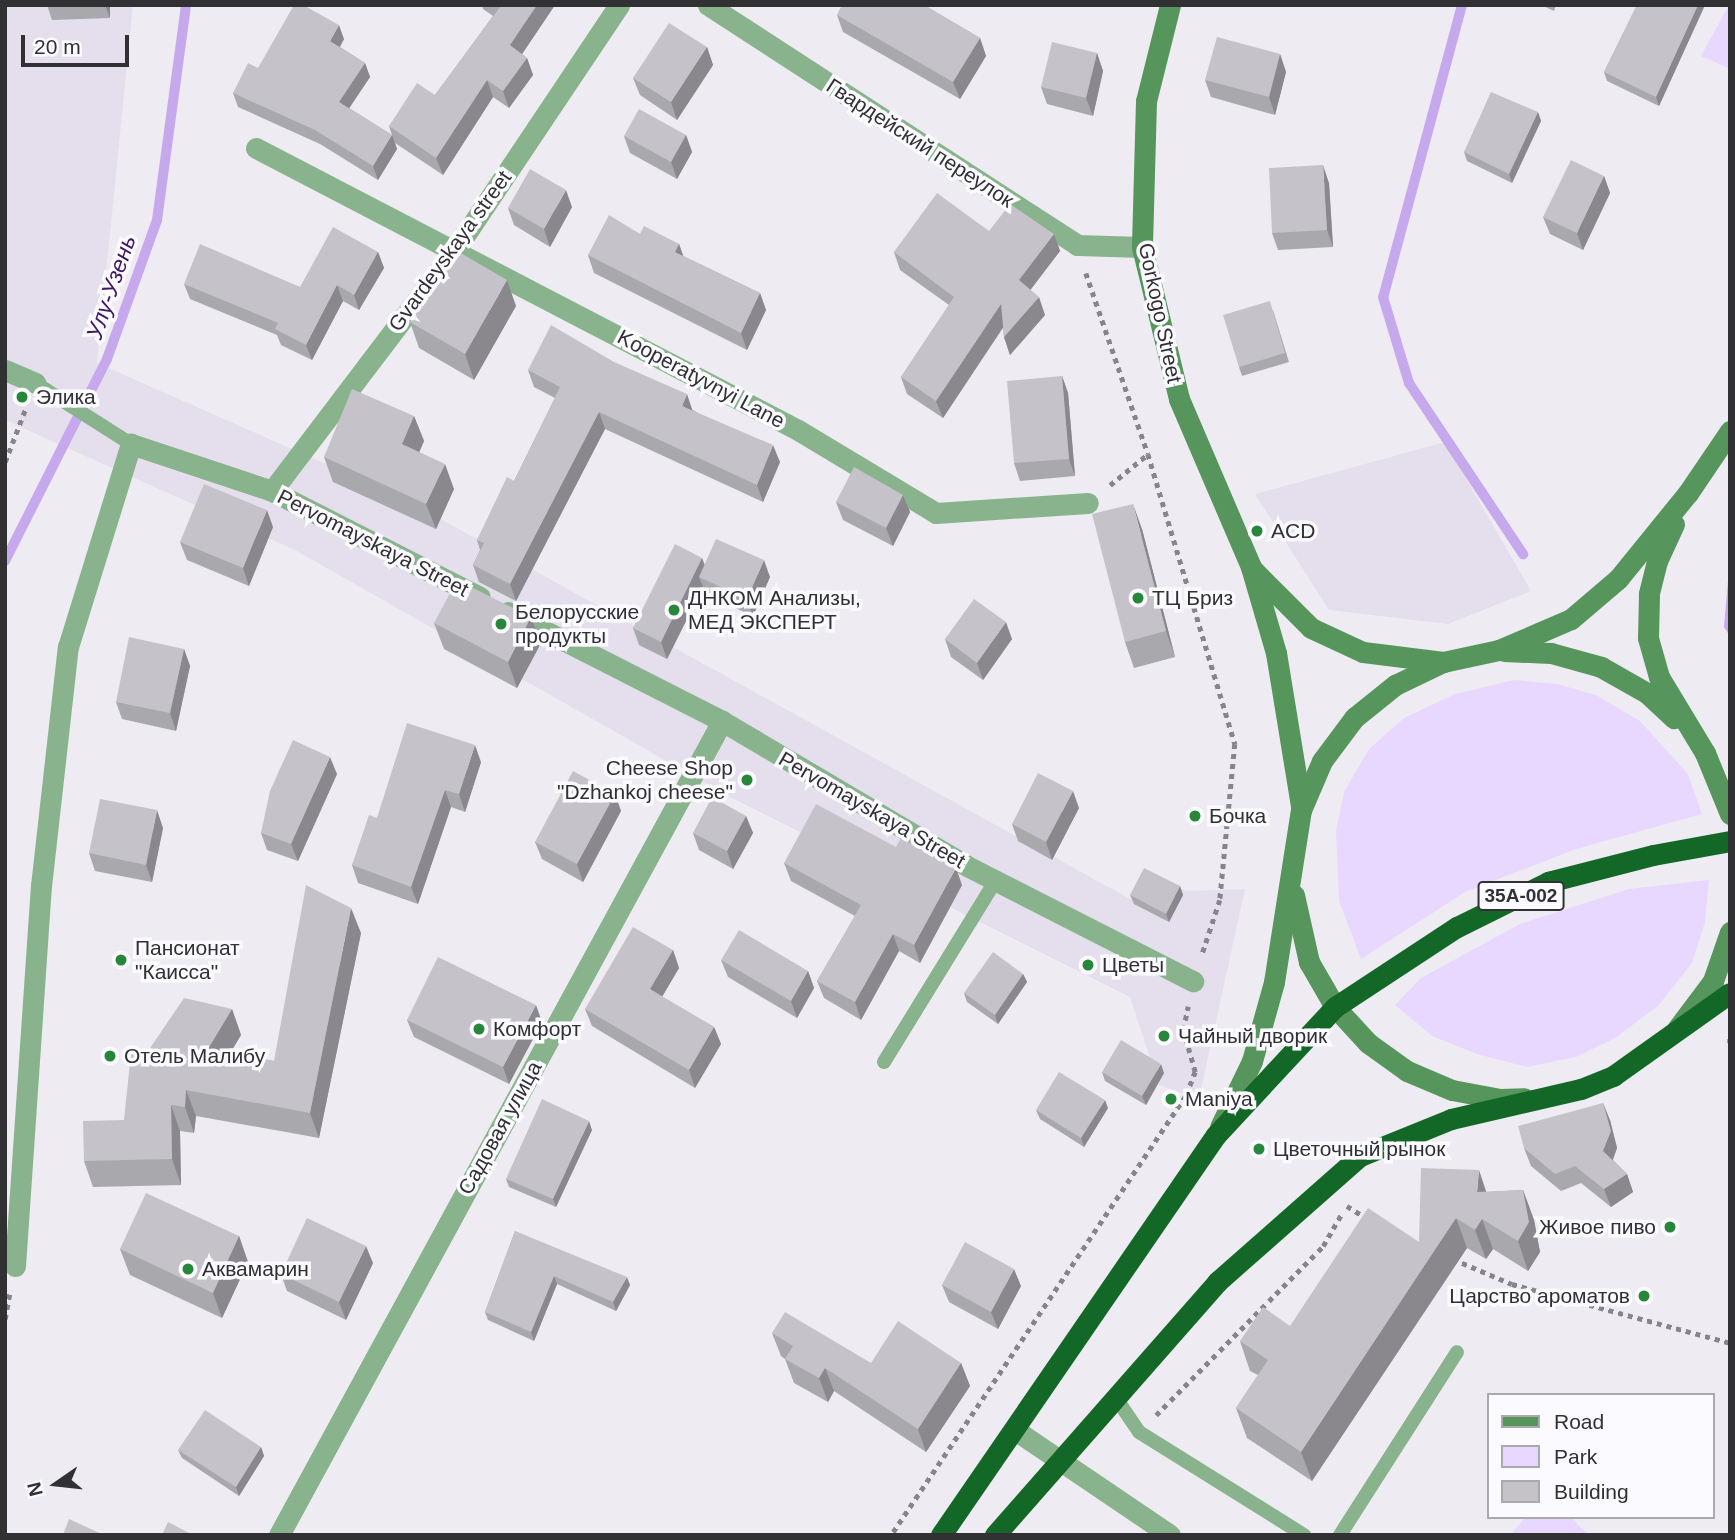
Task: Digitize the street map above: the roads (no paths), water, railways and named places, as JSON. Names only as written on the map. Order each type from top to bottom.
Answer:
[{"type":"highway","name":"35А-002","points":[[1216,1135],[1335,1007],[1457,927],[1548,882],[1653,855],[1730,841]]},
{"type":"highway","points":[[995,1535],[1057,1461],[1217,1282],[1360,1156],[1451,1119],[1548,1096],[1612,1076],[1669,1039],[1730,993]]},
{"type":"highway","points":[[941,1535],[1015,1430],[1035,1393],[1216,1135]]},
{"type":"main road","name":"Gorkogo Street","points":[[1170,5],[1146,101],[1142,247],[1179,400],[1251,567],[1276,653],[1301,810]]},
{"type":"main road","points":[[1216,1135],[1252,1061],[1274,982],[1301,810],[1322,761],[1354,718],[1395,685],[1443,662],[1499,650],[1571,619],[1618,579],[1688,493],[1730,431]]},
{"type":"main road","points":[[1688,493],[1657,561],[1646,618],[1659,677],[1686,729],[1704,753],[1730,814]]},
{"type":"main road","name":"Gorkogo Street","points":[[1251,567],[1311,628],[1363,652],[1443,662]]},
{"type":"main road","points":[[1499,650],[1551,653],[1601,667],[1647,693],[1686,729]]},
{"type":"main road","points":[[1704,753],[1730,768]]},
{"type":"main road","points":[[1292,862],[1295,913],[1309,962],[1335,1007],[1367,1043],[1430,1080],[1500,1099],[1548,1096]]},
{"type":"main road","points":[[1669,1039],[1713,981],[1730,932]]},
{"type":"street","name":"Gvardeyskaya street","points":[[272,491],[455,250],[619,5]]},
{"type":"street","name":"Гвардейский переулок","points":[[708,5],[1077,245],[1142,247]]},
{"type":"street","name":"Kooperatyvnyi Lane","points":[[256,148],[799,430],[936,513],[1088,503]]},
{"type":"street","points":[[5,370],[35,383]]},
{"type":"street","name":"Pervomayskaya Street","points":[[131,444],[272,491],[722,721],[996,880],[1193,981]]},
{"type":"street","points":[[15,1266],[32,1060],[41,886],[68,647],[131,444]]},
{"type":"street","name":"Садовая улица","points":[[279,1535],[722,721]]},
{"type":"street","points":[[1015,1430],[1057,1461],[1170,1535]]},
{"type":"lane","points":[[35,383],[131,444]]},
{"type":"lane","points":[[884,1062],[996,880]]},
{"type":"lane","points":[[1340,1535],[1457,1352]]},
{"type":"lane","points":[[1116,1398],[1139,1432],[1304,1535]]},
{"type":"waterway","name":"Улу-Узень","points":[[5,561],[107,359],[157,220],[186,5]]},
{"type":"waterway","points":[[1462,5],[1383,297],[1409,383],[1523,554]]},
{"type":"place","name":"Элика","points":[[22,397]]},
{"type":"place","name":"ACD","points":[[1257,531]]},
{"type":"place","name":"ТЦ Бриз","points":[[1138,598]]},
{"type":"place","name":"ДНКОМ Анализы, МЕД ЭКСПЕРТ","points":[[674,610]]},
{"type":"place","name":"Белорусские продукты","points":[[501,624]]},
{"type":"place","name":"Cheese Shop \"Dzhankoj cheese\"","points":[[747,780]]},
{"type":"place","name":"Бочка","points":[[1195,816]]},
{"type":"place","name":"Пансионат \"Каисса\"","points":[[121,960]]},
{"type":"place","name":"Цветы","points":[[1088,965]]},
{"type":"place","name":"Комфорт","points":[[479,1029]]},
{"type":"place","name":"Чайный дворик","points":[[1164,1036]]},
{"type":"place","name":"Отель Малибу","points":[[110,1056]]},
{"type":"place","name":"Maniya","points":[[1171,1099]]},
{"type":"place","name":"Цветочный рынок","points":[[1259,1149]]},
{"type":"place","name":"Живое пиво","points":[[1670,1227]]},
{"type":"place","name":"Аквамарин","points":[[188,1269]]},
{"type":"place","name":"Царство ароматов","points":[[1644,1296]]}]
